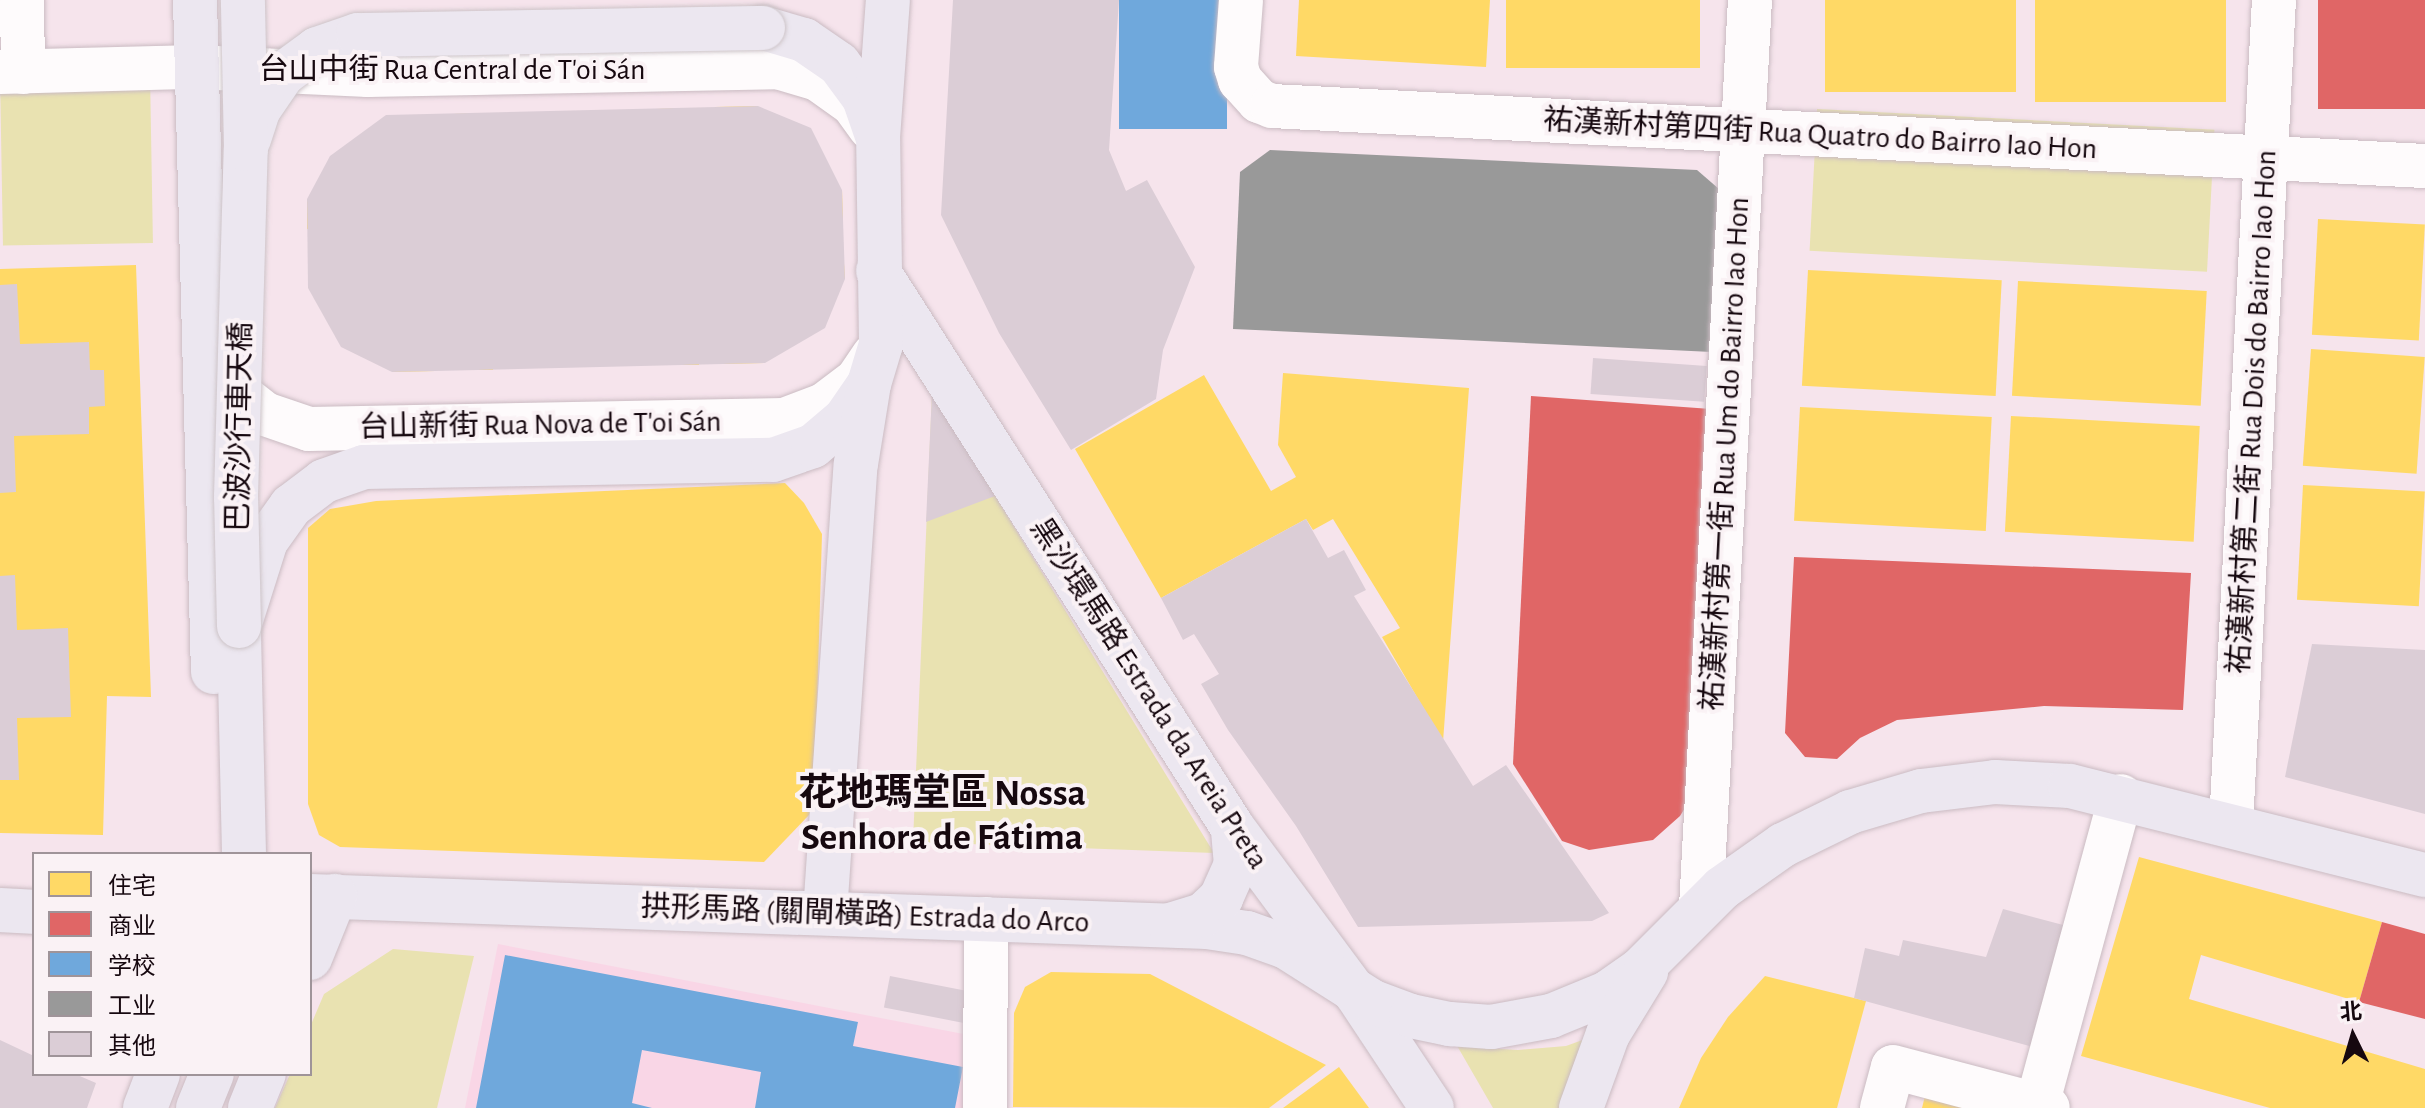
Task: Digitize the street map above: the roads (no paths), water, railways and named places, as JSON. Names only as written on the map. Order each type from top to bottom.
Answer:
[{"type":"main road","points":[[195,0],[217,852]]},
{"type":"main road","name":"巴波沙行車天橋","points":[[243,0],[246,149],[236,497],[244,852]]},
{"type":"main road","points":[[825,913],[855,479],[875,364],[878,138],[888,0]]},
{"type":"main road","points":[[246,149],[259,109],[283,74],[317,49],[358,35],[763,28],[804,40],[839,64],[864,98],[878,138]]},
{"type":"main road","name":"黑沙環馬路 Estrada da Areia Preta","points":[[878,271],[1233,828],[1355,992],[1432,1108]]},
{"type":"main road","points":[[239,626],[266,541],[291,506],[324,481],[364,467],[773,460],[813,446],[845,419],[875,364]]},
{"type":"main road","points":[[1355,992],[1381,1005],[1430,1021],[1471,1027],[1511,1025],[1551,1016],[1589,1003],[1640,970],[1722,888],[1783,845],[1850,812],[1885,800],[1921,791],[1995,782],[2070,786],[2121,796],[2425,875]]},
{"type":"main road","points":[[1167,925],[1203,915],[1221,898],[1236,865],[1233,828]]},
{"type":"main road","points":[[312,953],[334,897]]},
{"type":"main road","name":"拱形馬路 (關閘橫路) Estrada do Arco","points":[[334,897],[1227,929],[1267,940],[1305,956],[1355,992]]},
{"type":"main road","points":[[0,910],[32,912]]},
{"type":"main road","points":[[1581,1108],[1608,1034],[1646,970],[1669,941]]},
{"type":"main road","points":[[145,1108],[157,1076]]},
{"type":"main road","points":[[198,1108],[211,1076]]},
{"type":"main road","points":[[250,1108],[263,1076]]},
{"type":"street","points":[[12,72],[22,0]]},
{"type":"street","name":"祐漢新村第四街 Rua Quatro do Bairro Iao Hon","points":[[1241,0],[1236,67],[1248,92],[1272,106],[2425,166]]},
{"type":"street","name":"祐漢新村第一街 Rua Um do Bairro Iao Hon","points":[[1701,907],[1750,0]]},
{"type":"street","name":"祐漢新村第二街 Rua Dois do Bairro Iao Hon","points":[[2231,825],[2274,0]]},
{"type":"street","name":"台山中街 Rua Central de T'oi Sán","points":[[12,72],[196,67],[368,75],[777,67],[818,79],[853,104],[878,138]]},
{"type":"street","name":"台山新街 Rua Nova de T'oi Sán","points":[[204,345],[228,385],[265,414],[309,429],[784,420],[824,405],[875,364]]},
{"type":"street","points":[[1887,1088],[2042,1107],[2121,796]]},
{"type":"street","points":[[985,1108],[986,919]]},
{"type":"district","name":"花地瑪堂區 Nossa Senhora de Fátima","points":[[942,817]]}]
